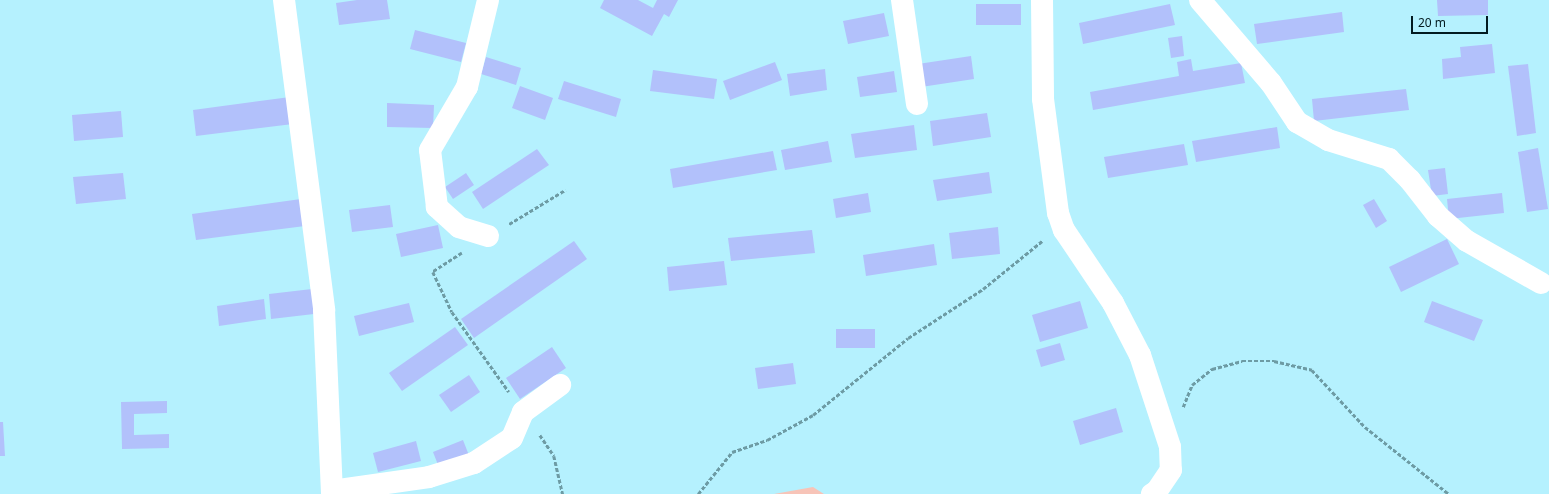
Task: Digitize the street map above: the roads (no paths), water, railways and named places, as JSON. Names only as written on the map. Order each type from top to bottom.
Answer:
[{"type":"street","points":[[284,0],[324,310],[332,493],[429,477],[474,463],[512,438],[523,412],[560,385]]},
{"type":"street","points":[[488,0],[467,87],[430,150],[437,207],[459,227],[488,236]]},
{"type":"street","points":[[902,0],[917,104]]},
{"type":"street","points":[[1042,0],[1043,99],[1058,213],[1064,230],[1113,303],[1140,355],[1170,447],[1171,470],[1157,491],[1152,494]]},
{"type":"street","points":[[1200,0],[1271,83],[1297,122],[1328,140],[1389,159],[1410,180],[1438,216],[1467,241],[1541,283]]}]
